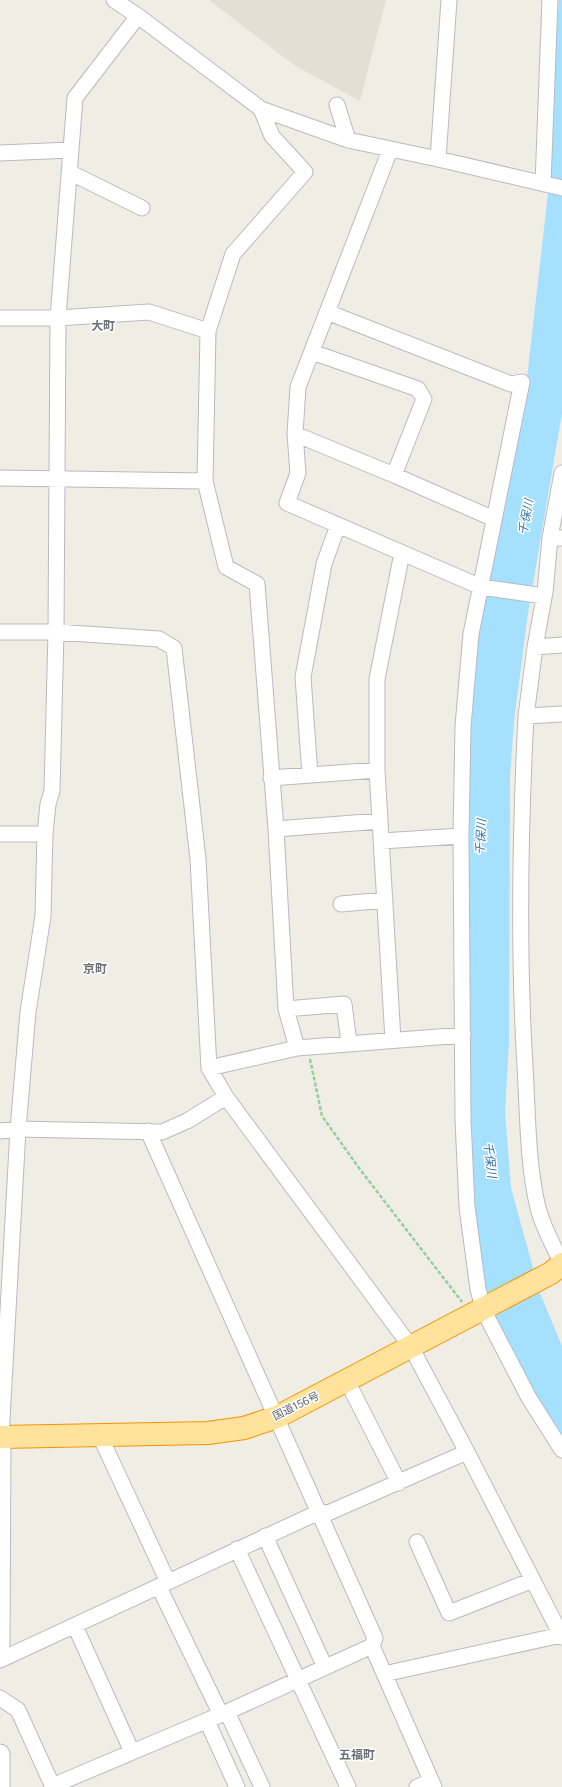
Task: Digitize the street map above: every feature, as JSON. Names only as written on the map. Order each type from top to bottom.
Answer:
[{"type":"highway","name":"国道156号","points":[[0,1437],[208,1433],[244,1428],[278,1417],[558,1267]]},
{"type":"street","points":[[114,0],[138,16],[261,109],[348,140],[562,188]]},
{"type":"street","points":[[438,159],[449,0]]},
{"type":"street","points":[[543,184],[550,0]]},
{"type":"street","points":[[0,1644],[0,1437],[18,1129],[28,1012],[43,916],[45,834],[48,804],[52,791],[58,478],[58,318],[75,98],[138,16]]},
{"type":"street","points":[[337,105],[348,140]]},
{"type":"street","points":[[261,109],[272,136],[305,172],[233,254],[208,330],[205,481],[226,567],[257,584],[276,829],[286,1009],[302,1048]]},
{"type":"street","points":[[0,153],[71,150]]},
{"type":"street","points":[[390,150],[298,387],[295,434],[298,472],[287,503],[483,587],[540,596]]},
{"type":"street","points":[[69,172],[142,208]]},
{"type":"street","points":[[0,318],[58,318],[149,312],[208,330]]},
{"type":"street","points":[[327,312],[511,384],[522,382],[494,519],[483,587],[471,634],[462,726],[461,836],[463,1120],[467,1207],[480,1309],[529,1398],[562,1450]]},
{"type":"street","points":[[312,352],[418,389],[424,399],[394,475]]},
{"type":"street","points":[[295,434],[494,519]]},
{"type":"street","points":[[558,1267],[550,1240],[538,1209],[533,1181],[521,985],[522,793],[526,716],[540,596],[556,538],[562,473]]},
{"type":"street","points":[[0,478],[205,481]]},
{"type":"street","points":[[310,775],[303,677],[324,564],[338,525]]},
{"type":"street","points":[[393,1040],[377,770],[377,679],[402,553]]},
{"type":"street","points":[[0,632],[56,632],[159,639],[174,648],[198,859],[210,1068],[226,1097],[411,1347],[467,1452],[561,1636],[384,1674]]},
{"type":"street","points":[[535,647],[562,645]]},
{"type":"street","points":[[526,716],[562,714]]},
{"type":"street","points":[[271,778],[377,770]]},
{"type":"street","points":[[276,829],[380,821]]},
{"type":"street","points":[[0,834],[45,834]]},
{"type":"street","points":[[381,841],[461,836]]},
{"type":"street","points":[[341,904],[385,900]]},
{"type":"street","points":[[286,1009],[344,1004],[349,1043]]},
{"type":"street","points":[[210,1068],[302,1048],[349,1043],[463,1035]]},
{"type":"street","points":[[0,1131],[18,1129],[162,1132],[187,1121],[226,1097]]},
{"type":"street","points":[[148,1131],[235,1328],[278,1417],[375,1638],[372,1646],[433,1784],[417,1787]]},
{"type":"street","points":[[347,1381],[399,1483]]},
{"type":"street","points":[[99,1434],[164,1585],[224,1713],[262,1787]]},
{"type":"street","points":[[0,1660],[164,1585],[265,1536],[319,1512],[328,1513],[467,1452]]},
{"type":"street","points":[[265,1536],[325,1667]]},
{"type":"street","points":[[416,1542],[449,1613],[533,1580]]},
{"type":"street","points":[[237,1549],[348,1787]]},
{"type":"street","points":[[75,1626],[132,1752]]},
{"type":"street","points":[[0,1698],[18,1710],[53,1786],[207,1721],[372,1646]]},
{"type":"street","points":[[207,1721],[237,1787]]},
{"type":"street","points":[[0,1754],[0,1787]]},
{"type":"path","points":[[302,1048],[322,1116],[359,1168],[480,1309]]},
{"type":"shaded area","points":[[209,0],[386,0],[360,101],[294,65]]},
{"type":"water","name":"千保川","points":[[559,0],[562,0],[562,413],[528,613],[514,721],[510,777],[509,1043],[505,1112],[511,1188],[540,1293],[562,1346],[562,1443],[516,1368],[484,1290],[470,1203],[465,934],[471,693],[483,601],[527,378],[548,193],[547,167]]},
{"type":"district","name":"大町","points":[[103,326]]},
{"type":"district","name":"京町","points":[[95,969]]},
{"type":"district","name":"五福町","points":[[357,1755]]}]
